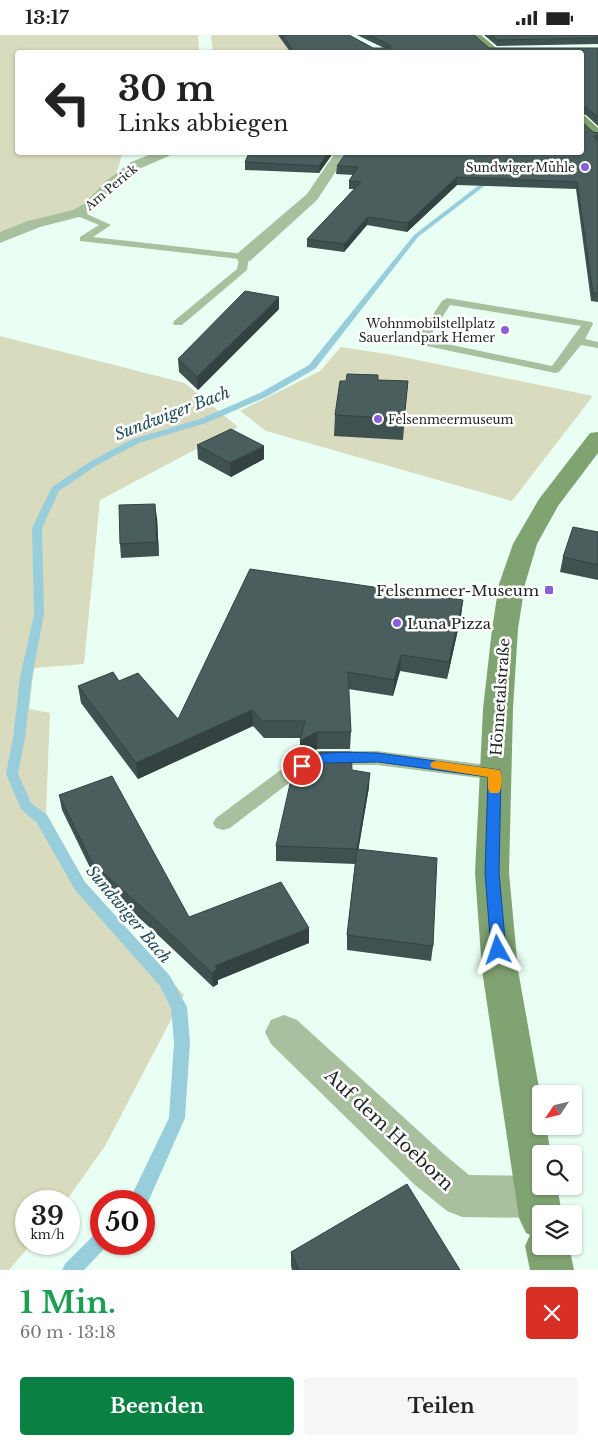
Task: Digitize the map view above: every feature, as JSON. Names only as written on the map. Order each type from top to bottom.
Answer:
[{"type":"main road","points":[[474,35],[494,50]]},
{"type":"main road","points":[[584,122],[598,135]]},
{"type":"main road","name":"Hönnetalstraße","points":[[539,1205],[500,970],[492,873],[495,773],[505,629],[512,584],[525,544],[547,504],[598,438]]},
{"type":"main road","points":[[549,1255],[552,1270]]},
{"type":"street","name":"Am Perick","points":[[0,238],[34,225],[78,213],[89,207],[111,184],[136,165],[159,155]]},
{"type":"street","points":[[244,257],[312,197],[340,155]]},
{"type":"street","name":"Auf dem Hoeborn","points":[[284,1032],[430,1170],[462,1196],[532,1206]]},
{"type":"lane","points":[[78,213],[106,225],[83,239],[244,257],[242,270],[178,323]]},
{"type":"lane","points":[[448,301],[588,324],[578,341],[555,370],[421,342],[448,301]]},
{"type":"lane","points":[[578,341],[598,345]]},
{"type":"lane","points":[[223,823],[288,773],[317,758],[378,758],[495,773]]},
{"type":"green space","points":[[0,35],[198,35],[199,50],[15,50],[15,155],[122,155],[112,181],[78,212],[0,236]]},
{"type":"green space","points":[[211,35],[338,35],[307,50],[213,50]]},
{"type":"green space","points":[[0,336],[185,383],[238,427],[100,500],[84,664],[34,668],[29,709],[50,713],[46,813],[86,886],[184,995],[105,1146],[74,1190],[15,1190],[15,1255],[22,1255],[9,1270],[0,1270]]},
{"type":"green space","points":[[341,347],[393,355],[593,396],[512,501],[266,431],[240,411],[320,371]]},
{"type":"building","points":[[282,35],[349,35],[373,48],[391,48],[390,45],[369,35],[474,35],[489,48],[598,48],[598,118],[584,108],[584,50],[293,50]]},
{"type":"building","points":[[491,35],[598,35],[598,38],[497,40]]},
{"type":"building","points":[[584,124],[593,132],[598,133],[598,136],[594,136],[598,142],[598,293],[593,293],[577,182],[457,177],[408,223],[368,217],[344,244],[307,239],[361,182],[349,181],[358,167],[337,166],[345,155],[584,155]]},
{"type":"building","points":[[248,155],[327,155],[319,166],[245,162]]},
{"type":"building","points":[[245,291],[279,297],[197,377],[178,359]]},
{"type":"building","points":[[347,374],[378,375],[378,380],[408,381],[404,419],[335,415],[340,381],[346,381]]},
{"type":"building","points":[[231,429],[264,446],[230,463],[197,445]]},
{"type":"building","points":[[155,504],[157,542],[120,544],[119,505]]},
{"type":"building","points":[[573,527],[598,532],[598,565],[563,557]]},
{"type":"building","points":[[250,569],[463,600],[449,662],[401,655],[394,680],[348,672],[351,732],[317,732],[300,741],[305,721],[263,721],[252,710],[136,763],[78,686],[113,672],[119,681],[138,673],[178,719]]},
{"type":"building","points":[[321,752],[351,752],[352,770],[370,773],[357,849],[276,846],[294,766]]},
{"type":"building","points":[[112,776],[189,917],[281,882],[309,928],[215,966],[217,969],[212,973],[92,863],[59,795]]},
{"type":"building","points":[[357,849],[437,858],[433,946],[347,935]]},
{"type":"building","points":[[407,1184],[460,1270],[299,1270],[291,1252]]},
{"type":"waterway","name":"Sundwiger Bach","points":[[145,1190],[177,1118],[182,1042],[179,1007],[165,981],[80,886],[42,819],[26,806],[12,774],[19,738],[26,677],[39,615],[37,528],[55,489],[94,463],[136,441],[203,421],[263,395],[312,367],[416,236],[498,173],[502,166],[497,155]]},
{"type":"waterway","name":"Sundwiger Bach","points":[[71,1270],[90,1251]]},
{"type":"slow traffic","points":[[437,765],[495,773],[495,789]]},
{"type":"place","name":"Sundwiger Mühle","points":[[585,167]]},
{"type":"place","name":"Wohnmobilstellplatz Sauerlandpark Hemer","points":[[505,330]]},
{"type":"place","name":"Felsenmeermuseum","points":[[378,419]]},
{"type":"place","name":"Felsenmeer-Museum","points":[[549,590]]},
{"type":"place","name":"Luna Pizza","points":[[397,623]]},
{"type":"route","points":[[302,766],[317,758],[378,758],[495,773],[492,873],[498,950]]}]
